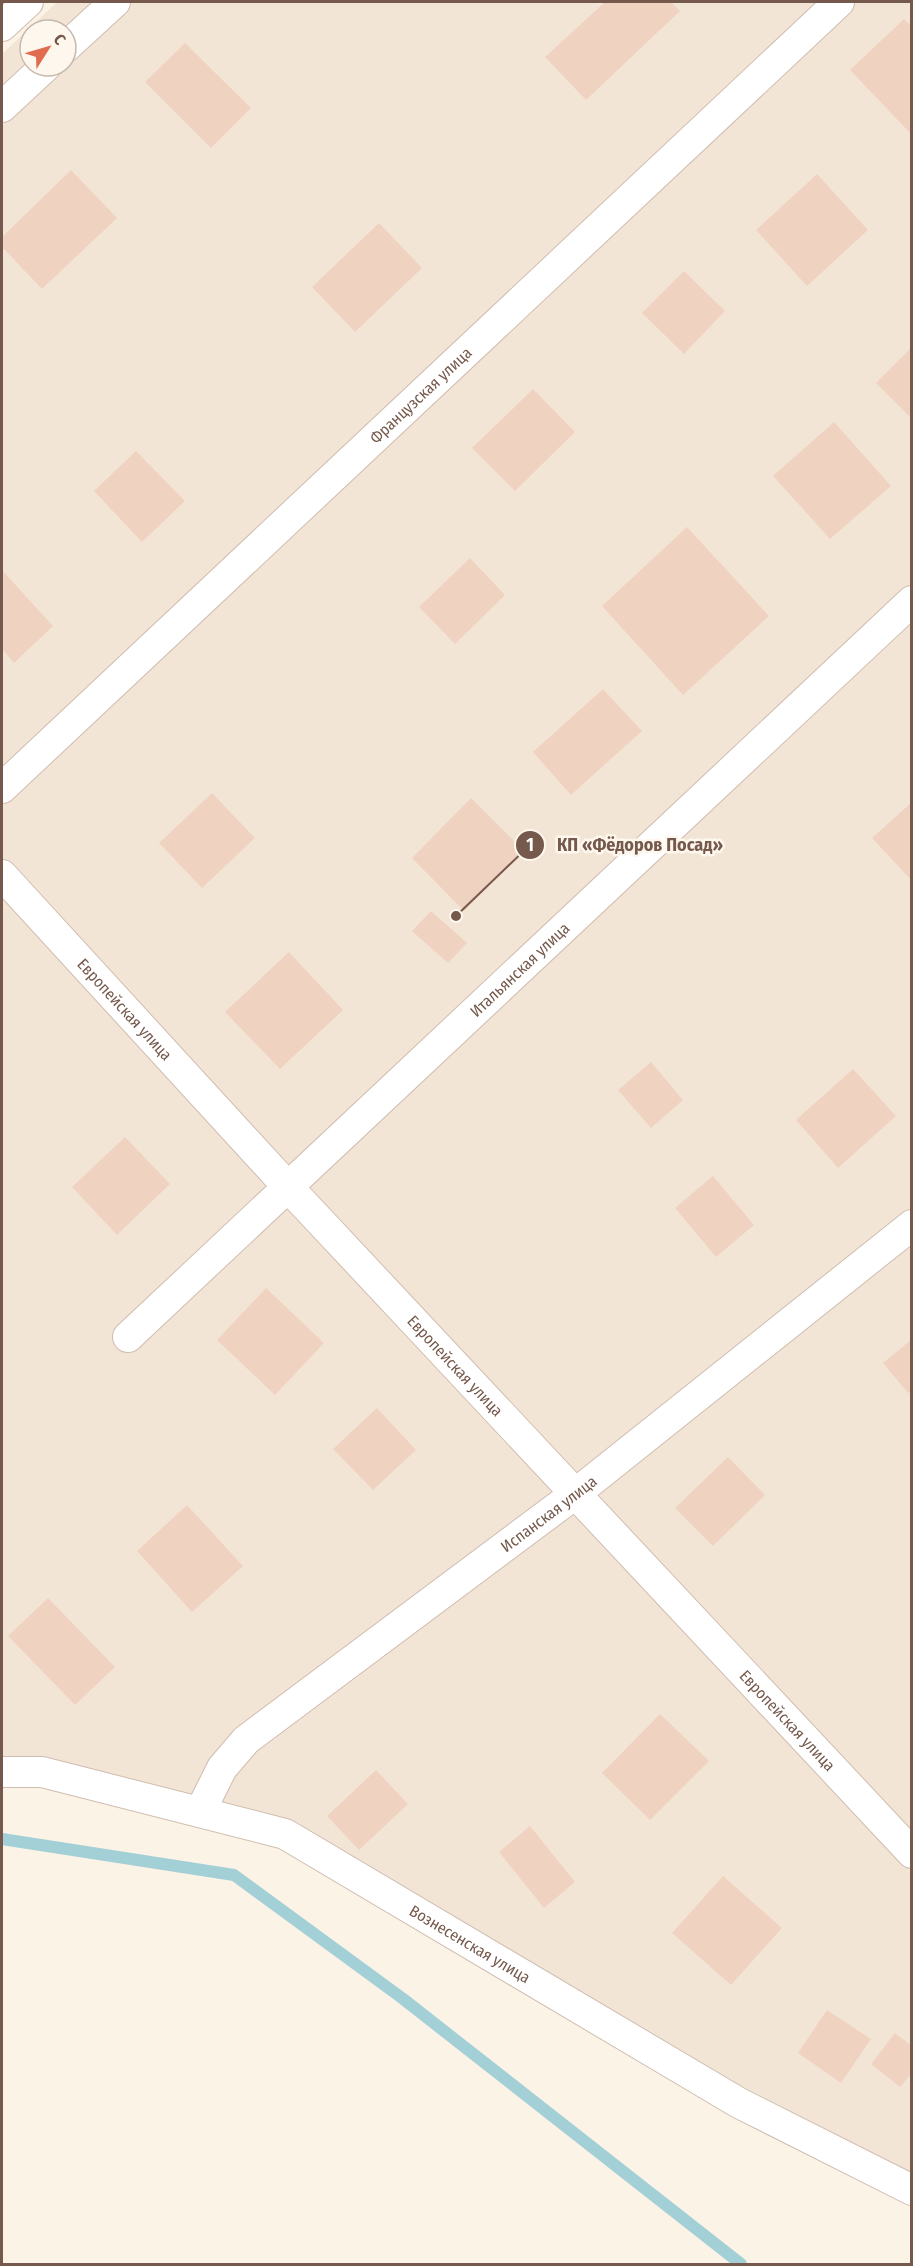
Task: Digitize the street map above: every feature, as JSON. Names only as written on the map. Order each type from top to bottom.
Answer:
[{"type":"street","points":[[2,26],[28,2]]},
{"type":"street","points":[[78,36],[115,2]]},
{"type":"street","name":"Французская улица","points":[[2,788],[839,2]]},
{"type":"street","points":[[2,108],[33,78]]},
{"type":"street","name":"Итальянская улица","points":[[128,1337],[912,601]]},
{"type":"street","name":"Европейская улица","points":[[2,875],[288,1187],[575,1494],[906,1837]]},
{"type":"street","name":"Испанская улица","points":[[200,1812],[222,1768],[246,1740],[575,1494],[912,1225]]},
{"type":"street","name":"Вознесенская улица","points":[[2,1772],[42,1772],[285,1834],[739,2103],[912,2190]]},
{"type":"shaded area","points":[[57,2],[911,2],[911,2175],[257,1833],[2,1766],[2,54],[18,39],[18,78],[78,78],[78,18],[40,18]]},
{"type":"building","points":[[605,2],[671,2],[680,11],[586,100],[545,57]]},
{"type":"building","points":[[904,19],[912,27],[912,135],[850,70]]},
{"type":"building","points":[[185,43],[251,108],[211,148],[145,82]]},
{"type":"building","points":[[71,170],[117,218],[42,289],[2,247],[2,237]]},
{"type":"building","points":[[817,174],[868,230],[807,286],[756,230]]},
{"type":"building","points":[[379,223],[422,268],[355,332],[312,287]]},
{"type":"building","points":[[684,271],[725,311],[684,354],[642,313]]},
{"type":"building","points":[[912,347],[912,419],[876,383]]},
{"type":"building","points":[[533,389],[575,432],[515,491],[472,448]]},
{"type":"building","points":[[834,422],[891,486],[830,539],[773,476]]},
{"type":"building","points":[[136,451],[185,501],[142,542],[94,491]]},
{"type":"building","points":[[687,527],[769,616],[683,695],[602,606]]},
{"type":"building","points":[[470,558],[505,595],[455,644],[419,607]]},
{"type":"building","points":[[2,570],[53,626],[14,663],[2,649]]},
{"type":"building","points":[[603,689],[642,731],[571,795],[533,752]]},
{"type":"building","points":[[212,793],[255,838],[202,888],[159,843]]},
{"type":"building","points":[[471,798],[524,851],[464,911],[412,858]]},
{"type":"building","points":[[912,802],[912,881],[872,838]]},
{"type":"building","points":[[431,911],[467,943],[448,963],[412,931]]},
{"type":"building","points":[[289,952],[343,1010],[280,1069],[225,1012]]},
{"type":"building","points":[[651,1062],[683,1100],[651,1128],[618,1090]]},
{"type":"building","points":[[853,1069],[896,1116],[838,1168],[796,1120]]},
{"type":"building","points":[[125,1137],[170,1184],[117,1235],[72,1187]]},
{"type":"building","points":[[713,1176],[754,1225],[716,1257],[675,1208]]},
{"type":"building","points":[[266,1288],[324,1343],[275,1395],[217,1340]]},
{"type":"building","points":[[912,1339],[912,1391],[908,1393],[883,1363]]},
{"type":"building","points":[[377,1408],[416,1450],[373,1490],[333,1449]]},
{"type":"building","points":[[728,1457],[765,1495],[713,1546],[675,1508]]},
{"type":"building","points":[[187,1505],[243,1566],[192,1612],[137,1551]]},
{"type":"building","points":[[48,1598],[115,1667],[75,1705],[8,1636]]},
{"type":"building","points":[[660,1714],[709,1761],[650,1820],[602,1773]]},
{"type":"building","points":[[376,1770],[408,1804],[359,1850],[327,1816]]},
{"type":"building","points":[[530,1826],[575,1882],[544,1908],[499,1852]]},
{"type":"building","points":[[723,1876],[782,1928],[731,1985],[672,1933]]},
{"type":"building","points":[[827,2010],[871,2039],[841,2083],[798,2053]]},
{"type":"building","points":[[895,2033],[912,2046],[912,2073],[900,2087],[871,2064]]},
{"type":"waterway","points":[[2,1839],[234,1875],[402,1998],[741,2264]]},
{"type":"place","name":"КП «Фёдоров Посад»","points":[[456,916]]}]
